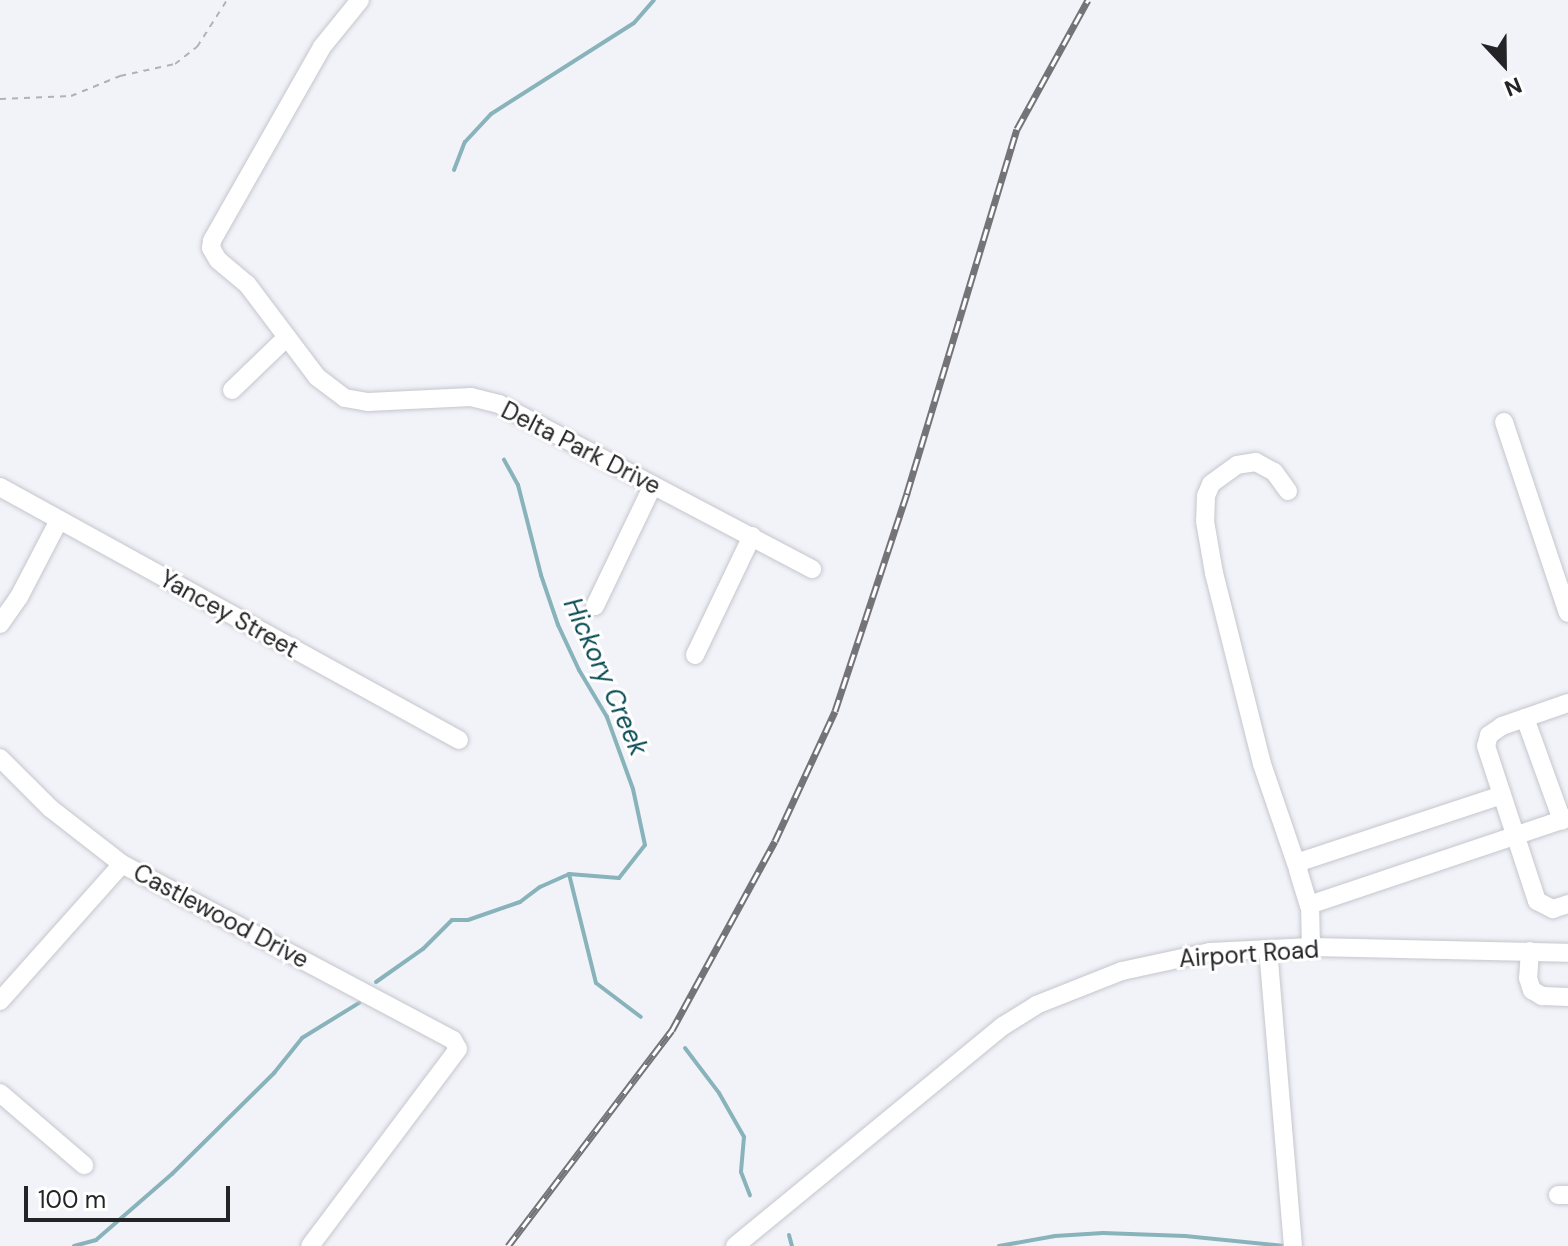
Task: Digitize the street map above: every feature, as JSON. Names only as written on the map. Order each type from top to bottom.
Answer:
[{"type":"street","name":"Delta Park Drive","points":[[360,0],[322,47],[211,248],[218,260],[247,284],[317,377],[345,398],[471,397],[499,404],[812,569]]},
{"type":"street","points":[[232,390],[287,337]]},
{"type":"street","points":[[1504,422],[1568,613]]},
{"type":"street","points":[[1288,491],[1274,472],[1256,462],[1237,465],[1211,484],[1206,496],[1205,521],[1214,573],[1262,764],[1310,904],[1311,947]]},
{"type":"street","points":[[595,606],[653,485]]},
{"type":"street","name":"Yancey Street","points":[[0,487],[459,740]]},
{"type":"street","points":[[0,624],[19,597],[59,520]]},
{"type":"street","points":[[695,655],[752,536]]},
{"type":"street","points":[[1568,703],[1489,735],[1486,746],[1537,901],[1553,909],[1568,904]]},
{"type":"street","points":[[1310,904],[1565,819],[1525,718]]},
{"type":"street","name":"Castlewood Drive","points":[[0,758],[50,808],[122,864],[453,1040],[458,1049],[310,1246]]},
{"type":"street","points":[[1297,866],[1300,862],[1502,795]]},
{"type":"street","points":[[0,1001],[122,864]]},
{"type":"street","name":"Airport Road","points":[[735,1246],[1003,1026],[1036,1005],[1122,971],[1210,952],[1311,947],[1568,953]]},
{"type":"street","points":[[1268,949],[1293,1246]]},
{"type":"street","points":[[1530,951],[1528,978],[1532,990],[1542,996],[1568,997]]},
{"type":"street","points":[[0,1093],[84,1165]]},
{"type":"path","points":[[0,99],[71,96],[120,76],[175,64],[197,47],[227,0]]},
{"type":"waterway","name":"Hickory Creek","points":[[454,170],[465,142],[491,114],[634,23],[654,0]]},
{"type":"waterway","name":"Hickory Creek","points":[[376,982],[423,949],[452,920],[468,920],[520,902],[540,887],[569,874],[619,878],[645,845],[633,789],[607,717],[579,670],[558,625],[541,575],[518,485],[504,460]]},
{"type":"waterway","name":"Hickory Creek","points":[[569,874],[596,983],[641,1017]]},
{"type":"waterway","points":[[74,1246],[96,1240],[172,1174],[274,1073],[302,1038],[359,1003]]},
{"type":"waterway","name":"Hickory Creek","points":[[685,1048],[719,1093],[744,1137],[741,1172],[750,1195]]},
{"type":"waterway","points":[[999,1246],[1055,1236],[1103,1233],[1185,1236],[1285,1246]]},
{"type":"waterway","name":"Hickory Creek","points":[[789,1235],[792,1246]]},
{"type":"railway","points":[[508,1246],[672,1030],[775,841],[835,711],[907,493],[1017,129],[1088,0]]}]
